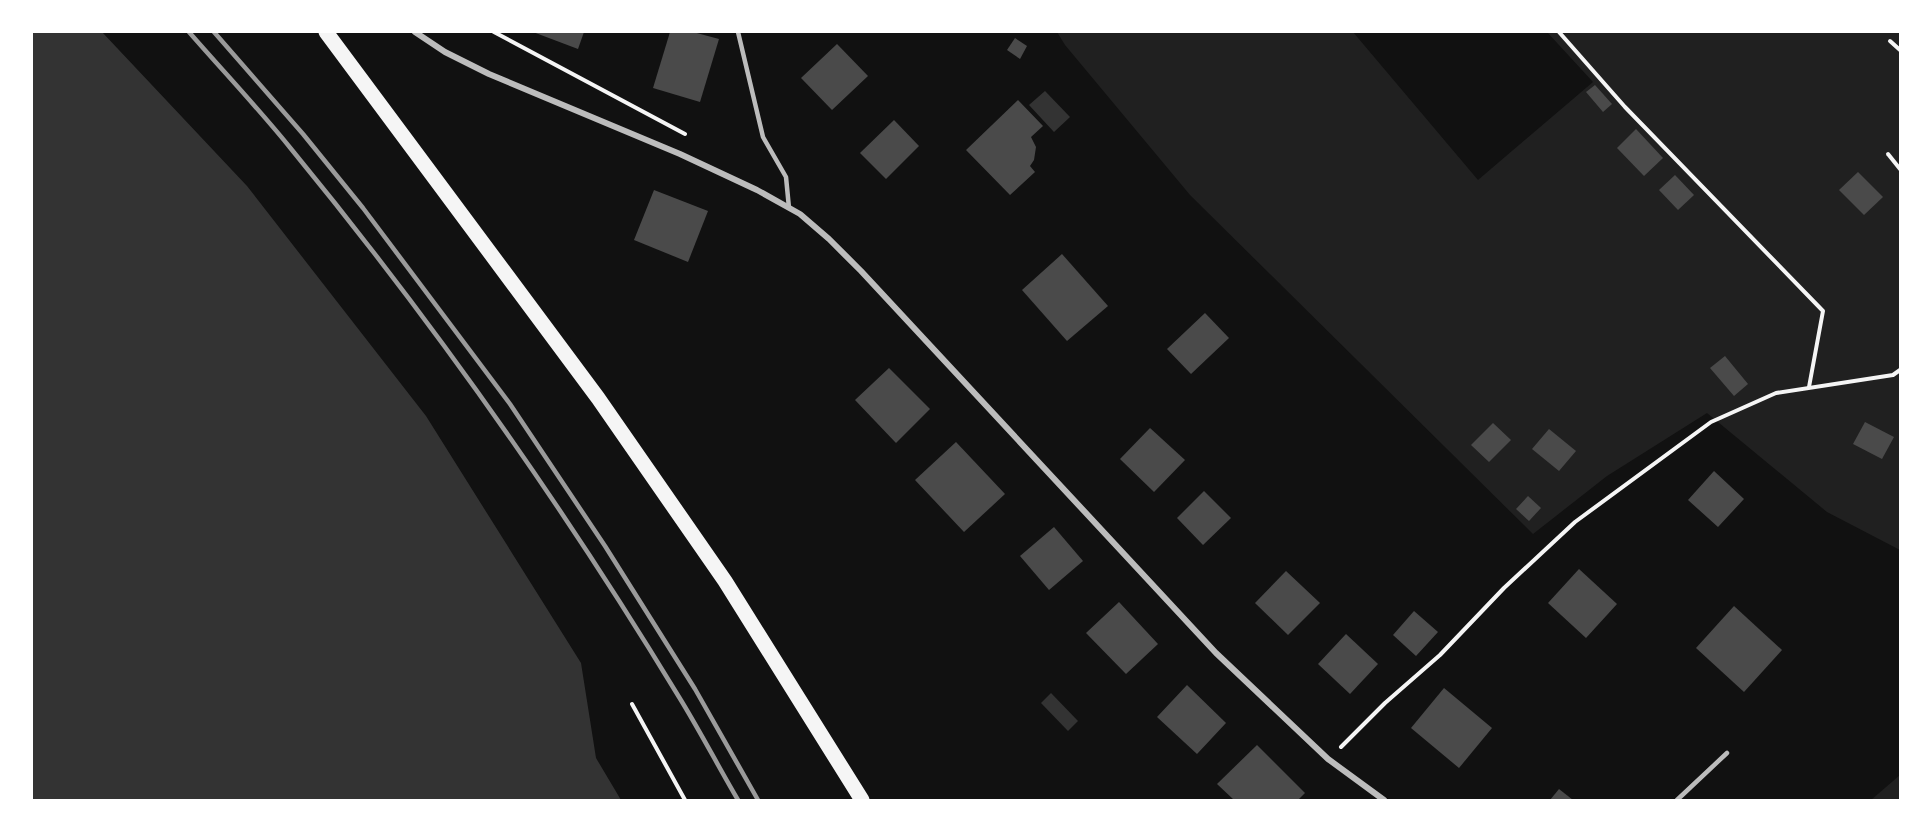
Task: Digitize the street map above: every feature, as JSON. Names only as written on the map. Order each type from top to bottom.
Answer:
[{"type":"main road","points":[[326,32],[598,398],[712,562],[862,801]]},
{"type":"street","points":[[415,32],[445,52],[489,74],[680,154],[757,190],[800,214],[861,271],[1216,653],[1328,759],[1384,801]]},
{"type":"lane","points":[[738,32],[763,137],[786,177],[789,208]]},
{"type":"lane","points":[[1677,801],[1727,753]]},
{"type":"path","points":[[494,32],[689,136]]},
{"type":"path","points":[[1559,32],[1625,107],[1823,311],[1809,387]]},
{"type":"path","points":[[1890,41],[1900,50]]},
{"type":"path","points":[[1888,154],[1900,169]]},
{"type":"path","points":[[1328,759],[1385,703],[1440,655],[1504,588],[1575,522],[1711,422],[1776,393],[1893,375],[1900,370]]},
{"type":"path","points":[[632,704],[686,801]]},
{"type":"shaded area","points":[[32,32],[102,32],[247,186],[426,416],[581,663],[596,758],[621,800],[32,800]]},
{"type":"shaded area","points":[[1057,32],[1353,32],[1478,180],[1593,82],[1547,32],[1900,32],[1900,550],[1827,512],[1707,413],[1607,476],[1533,534],[1190,195],[1065,45]]},
{"type":"shaded area","points":[[1045,91],[1070,117],[1054,132],[1029,105]]},
{"type":"shaded area","points":[[1051,693],[1078,721],[1068,731],[1041,703]]},
{"type":"shaded area","points":[[1900,775],[1900,800],[1871,800]]},
{"type":"building","points":[[533,32],[584,32],[578,49]]},
{"type":"building","points":[[670,32],[693,32],[719,39],[700,102],[653,88]]},
{"type":"building","points":[[1015,38],[1027,46],[1020,59],[1007,50]]},
{"type":"building","points":[[837,44],[868,76],[832,110],[801,78]]},
{"type":"building","points":[[1595,85],[1612,104],[1603,112],[1586,92]]},
{"type":"building","points":[[1018,100],[1043,126],[1031,137],[1036,147],[1034,160],[1030,166],[1035,172],[1010,195],[966,150]]},
{"type":"building","points":[[894,120],[919,146],[886,179],[860,153]]},
{"type":"building","points":[[1636,129],[1663,158],[1644,176],[1617,148]]},
{"type":"building","points":[[1858,172],[1883,197],[1864,215],[1839,190]]},
{"type":"building","points":[[1675,175],[1694,195],[1678,210],[1659,190]]},
{"type":"building","points":[[654,190],[708,211],[688,262],[634,240]]},
{"type":"building","points":[[1062,254],[1108,306],[1067,341],[1022,290]]},
{"type":"building","points":[[1205,313],[1229,338],[1191,374],[1167,349]]},
{"type":"building","points":[[1725,356],[1748,384],[1734,396],[1710,368]]},
{"type":"building","points":[[889,368],[930,409],[896,443],[855,400]]},
{"type":"building","points":[[1865,422],[1894,437],[1882,459],[1853,444]]},
{"type":"building","points":[[1493,423],[1511,440],[1489,462],[1471,445]]},
{"type":"building","points":[[1150,428],[1185,460],[1154,492],[1120,459]]},
{"type":"building","points":[[1549,429],[1576,451],[1559,471],[1532,449]]},
{"type":"building","points":[[956,442],[1005,494],[964,532],[915,480]]},
{"type":"building","points":[[1714,471],[1744,499],[1718,527],[1688,500]]},
{"type":"building","points":[[1204,491],[1231,518],[1203,545],[1177,518]]},
{"type":"building","points":[[1528,496],[1541,508],[1529,521],[1516,509]]},
{"type":"building","points":[[1054,527],[1083,561],[1049,590],[1020,556]]},
{"type":"building","points":[[1579,569],[1617,604],[1586,638],[1548,603]]},
{"type":"building","points":[[1286,571],[1320,603],[1288,635],[1255,603]]},
{"type":"building","points":[[1119,602],[1158,644],[1126,674],[1086,633]]},
{"type":"building","points":[[1734,606],[1782,650],[1744,692],[1696,648]]},
{"type":"building","points":[[1414,611],[1438,632],[1416,656],[1393,635]]},
{"type":"building","points":[[1346,634],[1378,664],[1350,694],[1318,664]]},
{"type":"building","points":[[1187,685],[1226,723],[1197,754],[1157,717]]},
{"type":"building","points":[[1444,688],[1492,728],[1459,768],[1411,728]]},
{"type":"building","points":[[1257,745],[1305,793],[1298,800],[1234,800],[1217,784]]},
{"type":"building","points":[[1559,789],[1573,800],[1550,800]]},
{"type":"railway","points":[[189,32],[267,120],[345,215],[495,417],[590,555],[687,710],[738,800]]},
{"type":"railway","points":[[214,32],[303,134],[363,208],[510,404],[605,546],[695,689],[758,800]]}]
